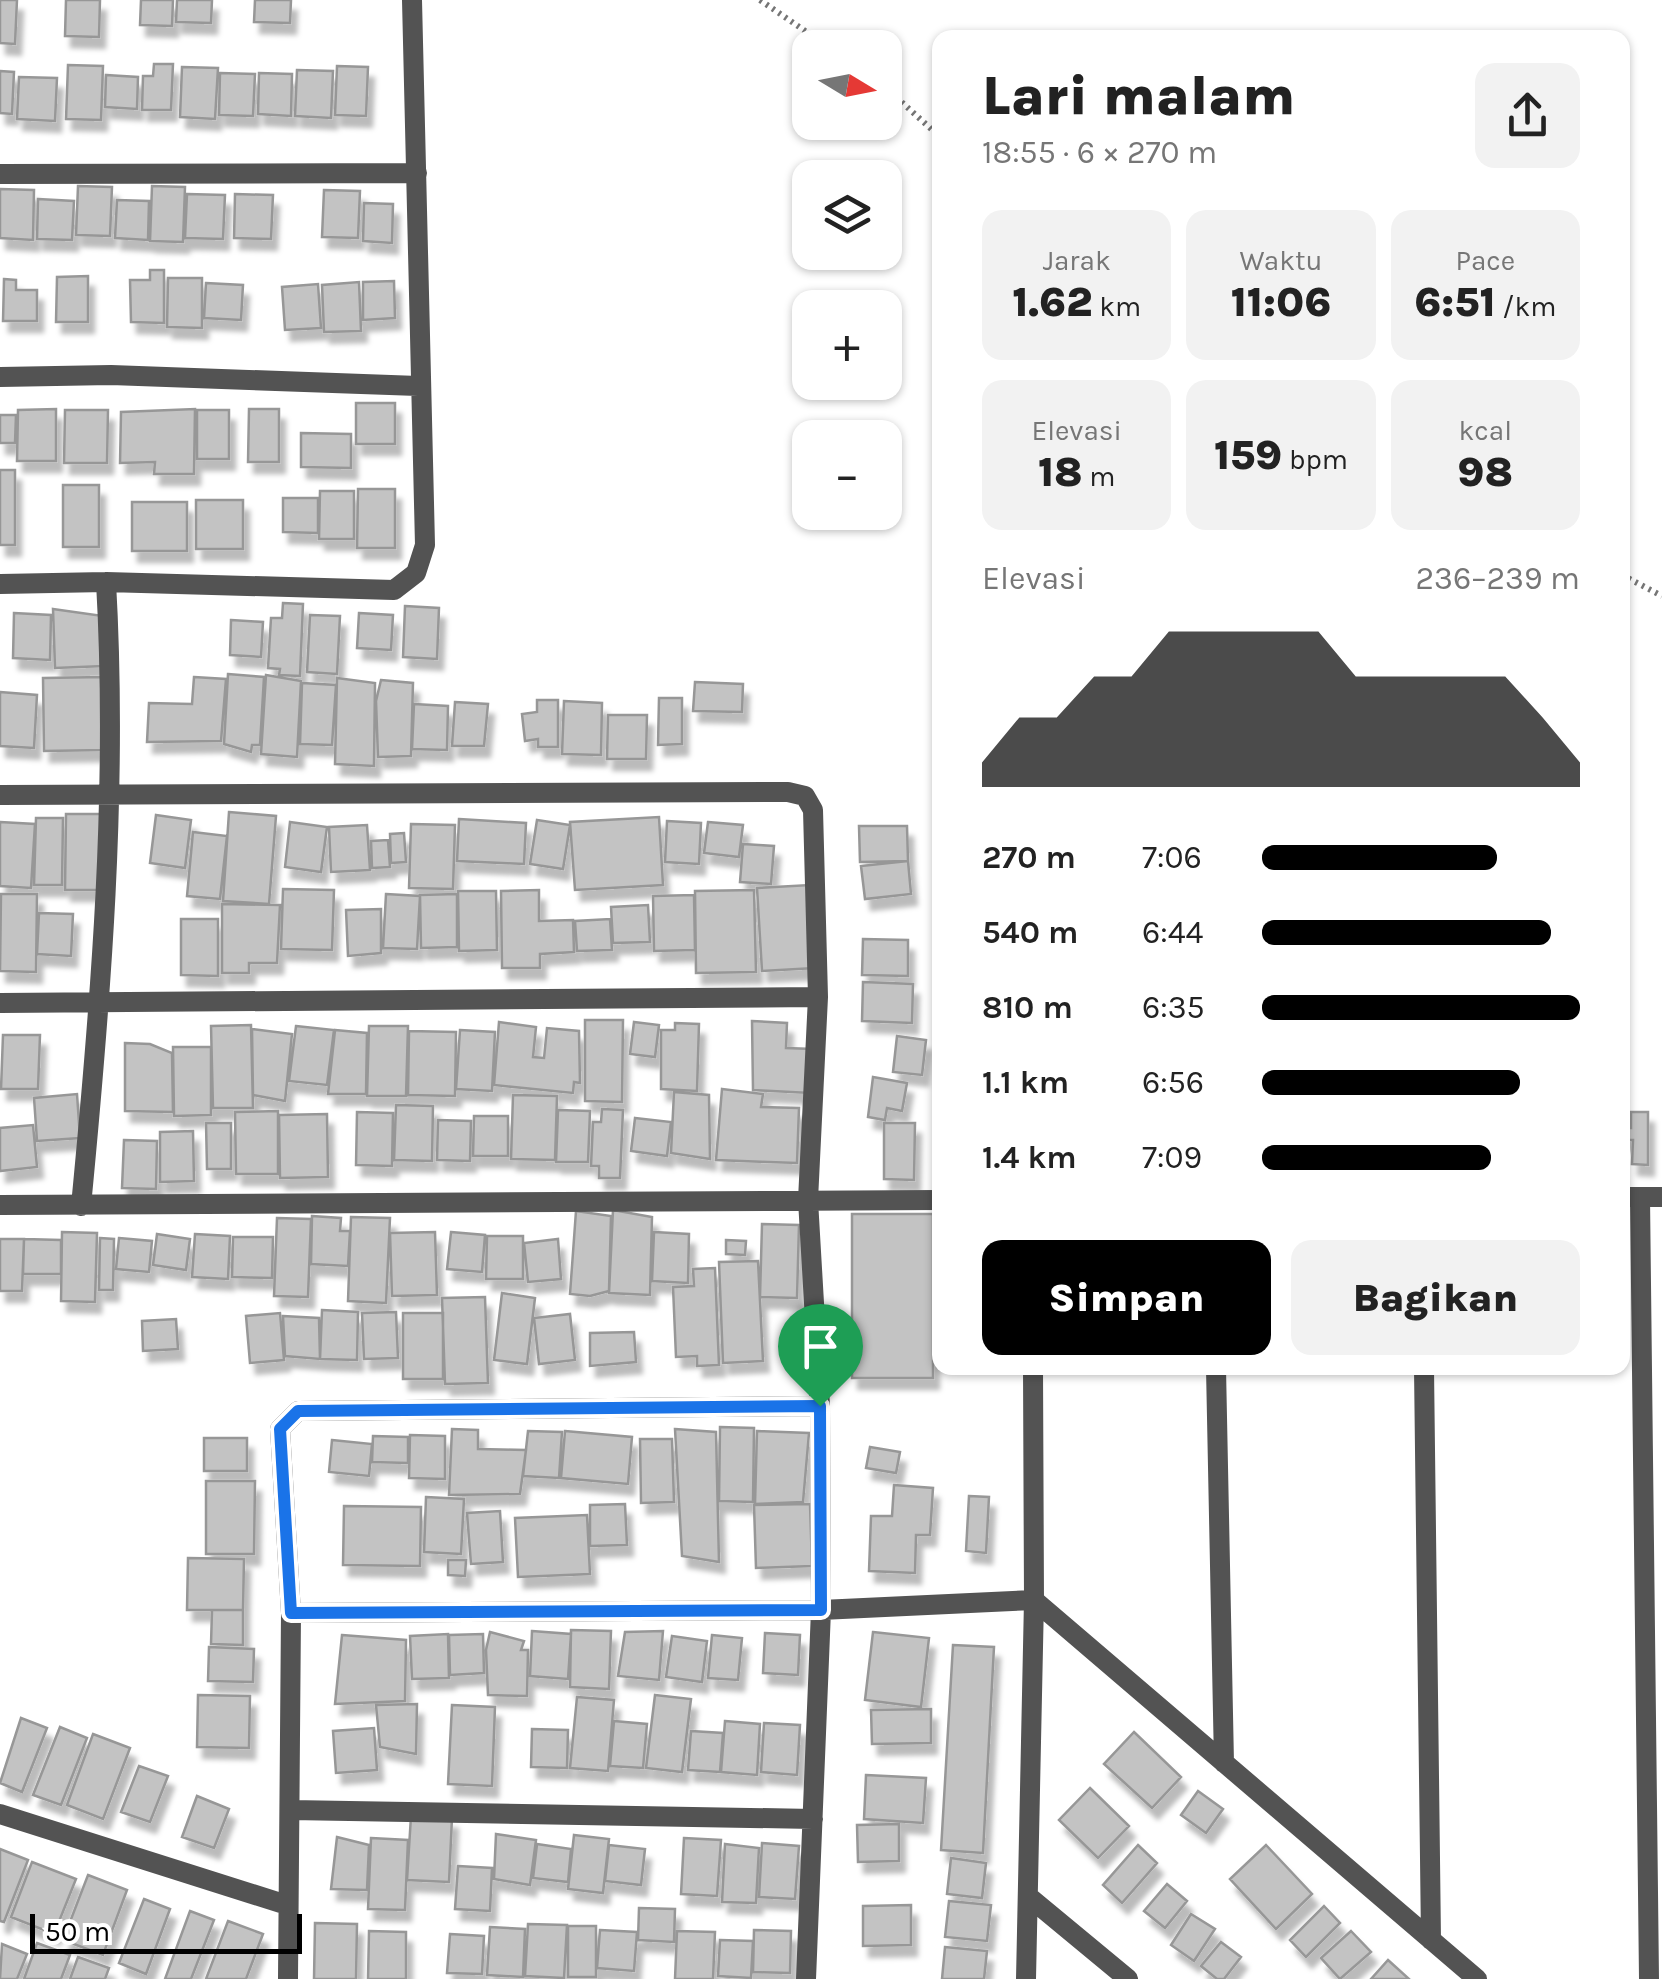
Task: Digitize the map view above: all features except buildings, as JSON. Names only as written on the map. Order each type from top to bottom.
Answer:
[{"type":"street","points":[[0,584],[106,582],[394,590],[416,573],[424,544],[412,0]]},
{"type":"street","points":[[0,174],[417,173]]},
{"type":"street","points":[[0,377],[112,375],[418,386]]},
{"type":"street","points":[[81,1206],[100,1004],[111,676],[106,582]]},
{"type":"street","points":[[0,794],[788,792],[805,796],[813,810],[818,996],[808,1200],[820,1406],[821,1610],[806,1979]]},
{"type":"street","points":[[0,1003],[818,996]]},
{"type":"street","points":[[1650,1979],[1631,1197],[1662,1197]]},
{"type":"street","points":[[0,1205],[932,1200]]},
{"type":"street","points":[[1026,1979],[1034,1600],[1032,1375]]},
{"type":"street","points":[[1216,1375],[1224,1763]]},
{"type":"street","points":[[1424,1375],[1431,1940]]},
{"type":"street","points":[[288,1979],[291,1613],[280,1429],[298,1411],[820,1406]]},
{"type":"street","points":[[291,1613],[821,1610],[1034,1600],[1477,1979]]},
{"type":"street","points":[[291,1810],[813,1819]]},
{"type":"street","points":[[0,1814],[288,1905]]},
{"type":"street","points":[[1030,1898],[1128,1979]]},
{"type":"path","points":[[760,0],[804,30]]},
{"type":"path","points":[[902,102],[932,130]]},
{"type":"path","points":[[1630,579],[1662,596]]},
{"type":"route","points":[[820,1406],[821,1610],[291,1613],[280,1429],[286,1418],[298,1411],[820,1406]]}]
